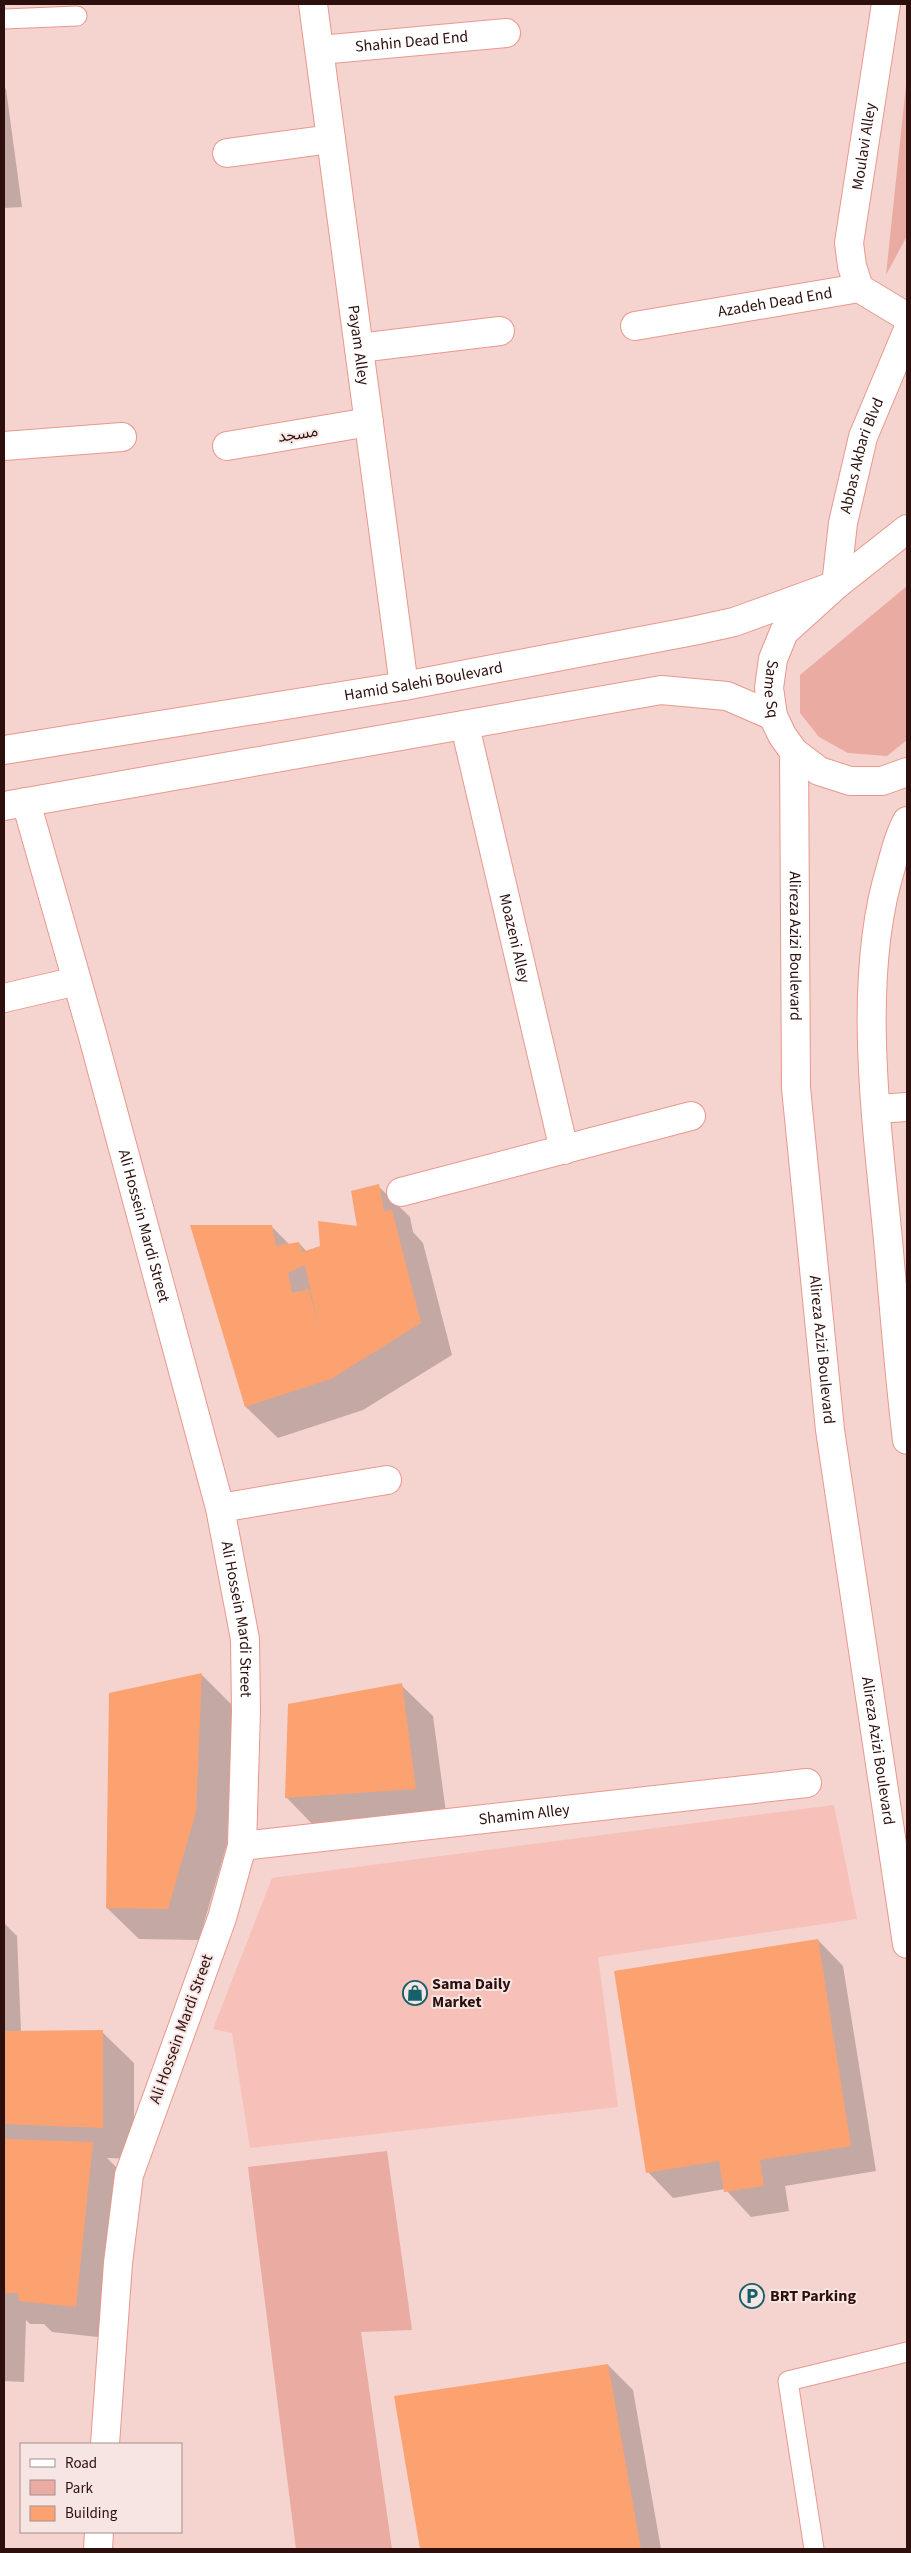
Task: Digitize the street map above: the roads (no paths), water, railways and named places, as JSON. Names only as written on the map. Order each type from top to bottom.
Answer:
[{"type":"street","name":"Payam Alley","points":[[314,4],[404,686]]},
{"type":"street","name":"Moulavi Alley","points":[[859,288],[852,266],[849,242],[886,4]]},
{"type":"street","name":"Shahin Dead End","points":[[320,50],[506,33]]},
{"type":"street","points":[[227,152],[331,139]]},
{"type":"street","points":[[859,288],[907,317]]},
{"type":"street","name":"Azadeh Dead End","points":[[635,326],[859,288]]},
{"type":"street","points":[[359,348],[500,331]]},
{"type":"street","name":"Abbas Akbari Blvd","points":[[836,585],[843,523],[863,438],[907,332]]},
{"type":"street","name":"مسجد","points":[[227,446],[368,422]]},
{"type":"street","points":[[4,446],[122,437]]},
{"type":"street","name":"Same Sq","points":[[907,529],[836,585],[784,632],[773,659],[769,688],[773,716],[782,735],[794,752],[819,771],[850,781],[882,781],[907,772]]},
{"type":"street","name":"Hamid Salehi Boulevard","points":[[4,747],[404,686],[734,622],[836,585]]},
{"type":"street","points":[[15,804],[662,690],[726,696],[773,716]]},
{"type":"street","name":"Moazeni Alley","points":[[465,726],[564,1150]]},
{"type":"street","name":"Alireza Azizi Boulevard","points":[[794,752],[796,1088],[830,1430],[907,1944]]},
{"type":"street","name":"Ali Hossein Mardi Street","points":[[15,804],[77,981],[220,1508],[244,1639],[246,1712],[242,1846],[222,1918],[129,2175],[118,2263],[105,2443]]},
{"type":"street","points":[[907,821],[902,831],[884,889],[876,944],[872,996],[876,1109],[907,1431]]},
{"type":"street","points":[[4,998],[77,981]]},
{"type":"street","points":[[876,1109],[907,1107]]},
{"type":"street","points":[[401,1192],[691,1116]]},
{"type":"street","points":[[220,1508],[387,1480]]},
{"type":"street","name":"Shamim Alley","points":[[242,1846],[807,1783]]},
{"type":"street","points":[[98,2549],[99,2533]]},
{"type":"lane","points":[[4,19],[77,16]]},
{"type":"lane","points":[[814,2549],[788,2381],[907,2352]]},
{"type":"place","name":"Sama Daily Market","points":[[415,1993]]},
{"type":"place","name":"BRT Parking","points":[[752,2296]]}]
